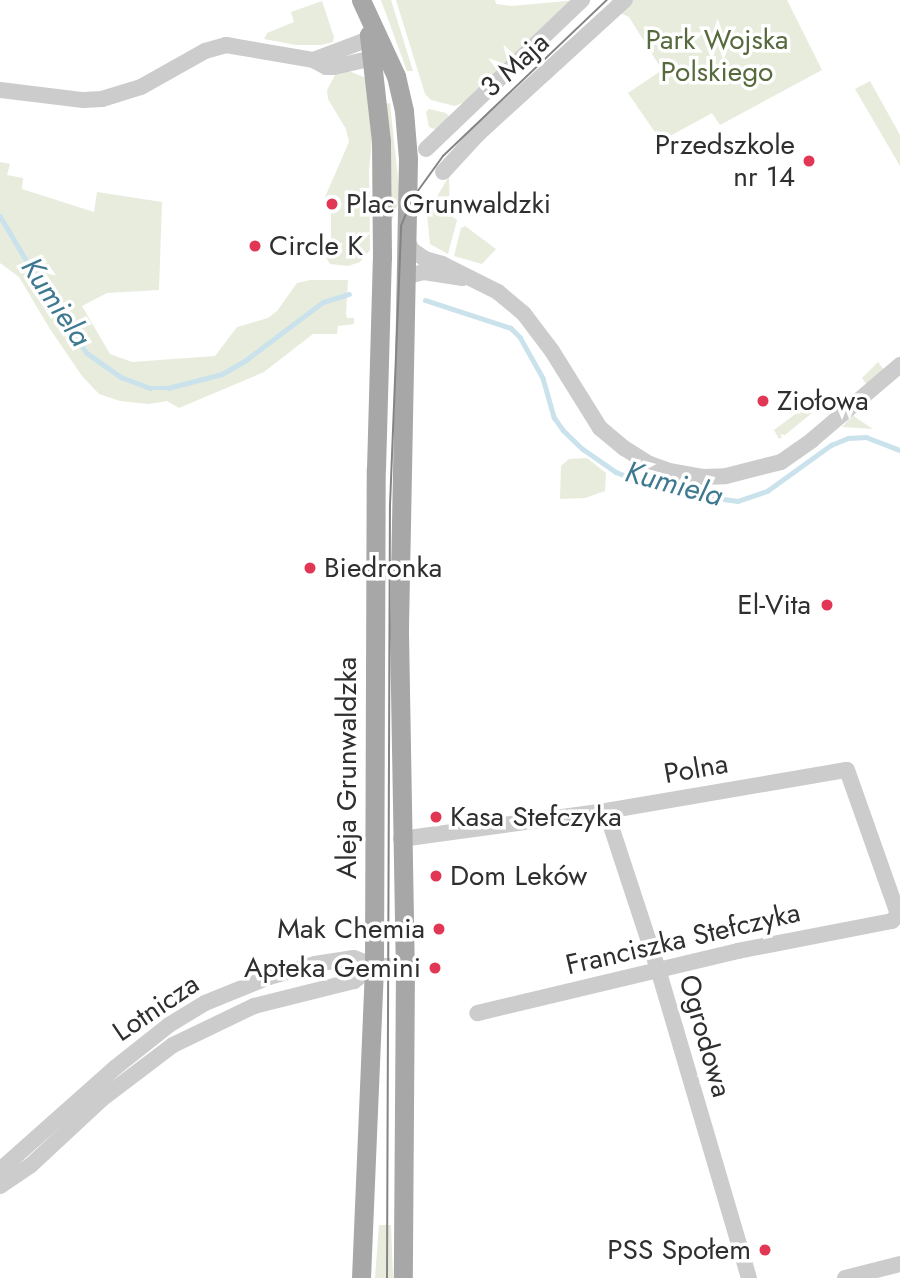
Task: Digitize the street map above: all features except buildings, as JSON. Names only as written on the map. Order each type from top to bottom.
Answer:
[{"type":"main road","name":"Aleja Grunwaldzka","points":[[361,1278],[374,966],[376,483],[382,258],[381,142],[374,48],[364,8]]},
{"type":"main road","name":"Aleja Grunwaldzka","points":[[374,48],[396,76],[405,123],[408,159],[399,633],[405,966],[403,1278]]},
{"type":"street","name":"3 Maja","points":[[426,149],[582,0]]},
{"type":"street","name":"3 Maja","points":[[443,172],[478,134],[625,0]]},
{"type":"street","points":[[0,90],[83,100],[119,96],[141,87],[205,51],[226,45],[313,60],[348,46],[374,48]]},
{"type":"street","points":[[406,239],[412,250],[425,259],[498,292],[524,314],[552,351],[573,389],[600,428],[624,448],[669,471],[702,477],[726,476],[781,462],[812,440],[900,365]]},
{"type":"street","points":[[405,277],[424,272],[472,278]]},
{"type":"street","name":"Polna","points":[[401,839],[606,811],[847,770],[898,914]]},
{"type":"street","name":"Ogrodowa","points":[[606,811],[658,969],[748,1278]]},
{"type":"street","name":"Franciszka Stefczyka","points":[[477,1013],[658,969],[888,922],[898,914]]},
{"type":"street","name":"Lotnicza","points":[[0,1170],[86,1092],[169,1025],[233,990],[292,970],[354,958],[374,966],[405,966]]},
{"type":"street","name":"Lotnicza","points":[[0,1186],[30,1166],[123,1082],[181,1041],[254,1006],[315,988],[354,981],[374,966]]},
{"type":"street","points":[[845,1278],[900,1264]]},
{"type":"green space","points":[[381,0],[391,0],[413,71],[407,71]]},
{"type":"green space","points":[[396,0],[495,0],[496,4],[512,6],[577,0],[469,100],[455,106],[431,100],[425,94]]},
{"type":"green space","name":"Park Wojska Polskiego","points":[[787,0],[822,70],[720,125],[712,113],[661,141],[628,93],[662,70],[629,17],[614,10],[610,2]]},
{"type":"green space","points":[[322,1],[334,37],[333,42],[296,45],[264,39],[267,33],[294,22],[291,12]]},
{"type":"green space","points":[[349,71],[366,78],[374,121],[369,170],[370,250],[360,262],[348,266],[330,264],[322,251],[322,241],[331,241],[331,205],[324,204],[325,197],[349,142],[346,129],[328,99],[327,90],[335,75]]},
{"type":"green space","points":[[870,81],[900,135],[900,166],[855,89]]},
{"type":"green space","points":[[390,103],[400,198],[390,226],[384,104]]},
{"type":"green space","points":[[429,109],[446,113],[450,118],[438,130],[429,127],[426,112]]},
{"type":"green space","points":[[0,162],[10,164],[7,175],[23,178],[22,189],[94,212],[97,192],[162,202],[159,290],[107,293],[82,306],[110,354],[132,362],[215,356],[237,327],[268,318],[277,311],[297,283],[310,280],[348,280],[346,314],[347,318],[354,318],[354,324],[338,326],[337,334],[313,334],[264,372],[179,408],[167,401],[149,404],[120,401],[99,394],[82,376],[19,277],[0,263]]},
{"type":"green space","points":[[449,176],[450,215],[457,220],[448,254],[430,244],[427,214]]},
{"type":"green space","points":[[465,226],[496,249],[482,264],[454,256],[461,228]]},
{"type":"green space","points":[[878,362],[884,370],[867,385],[862,378]]},
{"type":"green space","points":[[806,406],[812,413],[785,435],[780,434],[782,437],[779,439],[774,430]]},
{"type":"green space","points":[[853,415],[855,417],[873,429],[842,427]]},
{"type":"green space","points":[[587,458],[606,473],[605,491],[585,498],[560,499],[561,466],[569,459]]},
{"type":"green space","points":[[379,1225],[391,1225],[393,1278],[375,1278]]},
{"type":"waterway","name":"Kumiela","points":[[0,216],[59,315],[87,353],[121,377],[150,388],[168,388],[222,374],[246,360],[323,302],[349,294]]},
{"type":"waterway","name":"Kumiela","points":[[425,300],[511,328],[520,337],[543,378],[554,417],[563,430],[583,449],[616,472],[634,479],[686,494],[738,501],[767,491],[831,445],[848,438],[866,437],[900,450]]},
{"type":"tram line","points":[[387,1278],[390,505],[401,226],[412,199],[443,156],[607,0]]},
{"type":"place","name":"Przedszkole nr 14","points":[[809,161]]},
{"type":"place","name":"Plac Grunwaldzki","points":[[332,204]]},
{"type":"place","name":"Circle K","points":[[255,246]]},
{"type":"place","name":"Ziołowa","points":[[763,401]]},
{"type":"place","name":"Biedronka","points":[[310,568]]},
{"type":"place","name":"El-Vita","points":[[827,605]]},
{"type":"place","name":"Kasa Stefczyka","points":[[436,817]]},
{"type":"place","name":"Dom Leków","points":[[436,876]]},
{"type":"place","name":"Mak Chemia","points":[[439,929]]},
{"type":"place","name":"Apteka Gemini","points":[[435,968]]},
{"type":"place","name":"PSS Społem","points":[[765,1250]]}]
